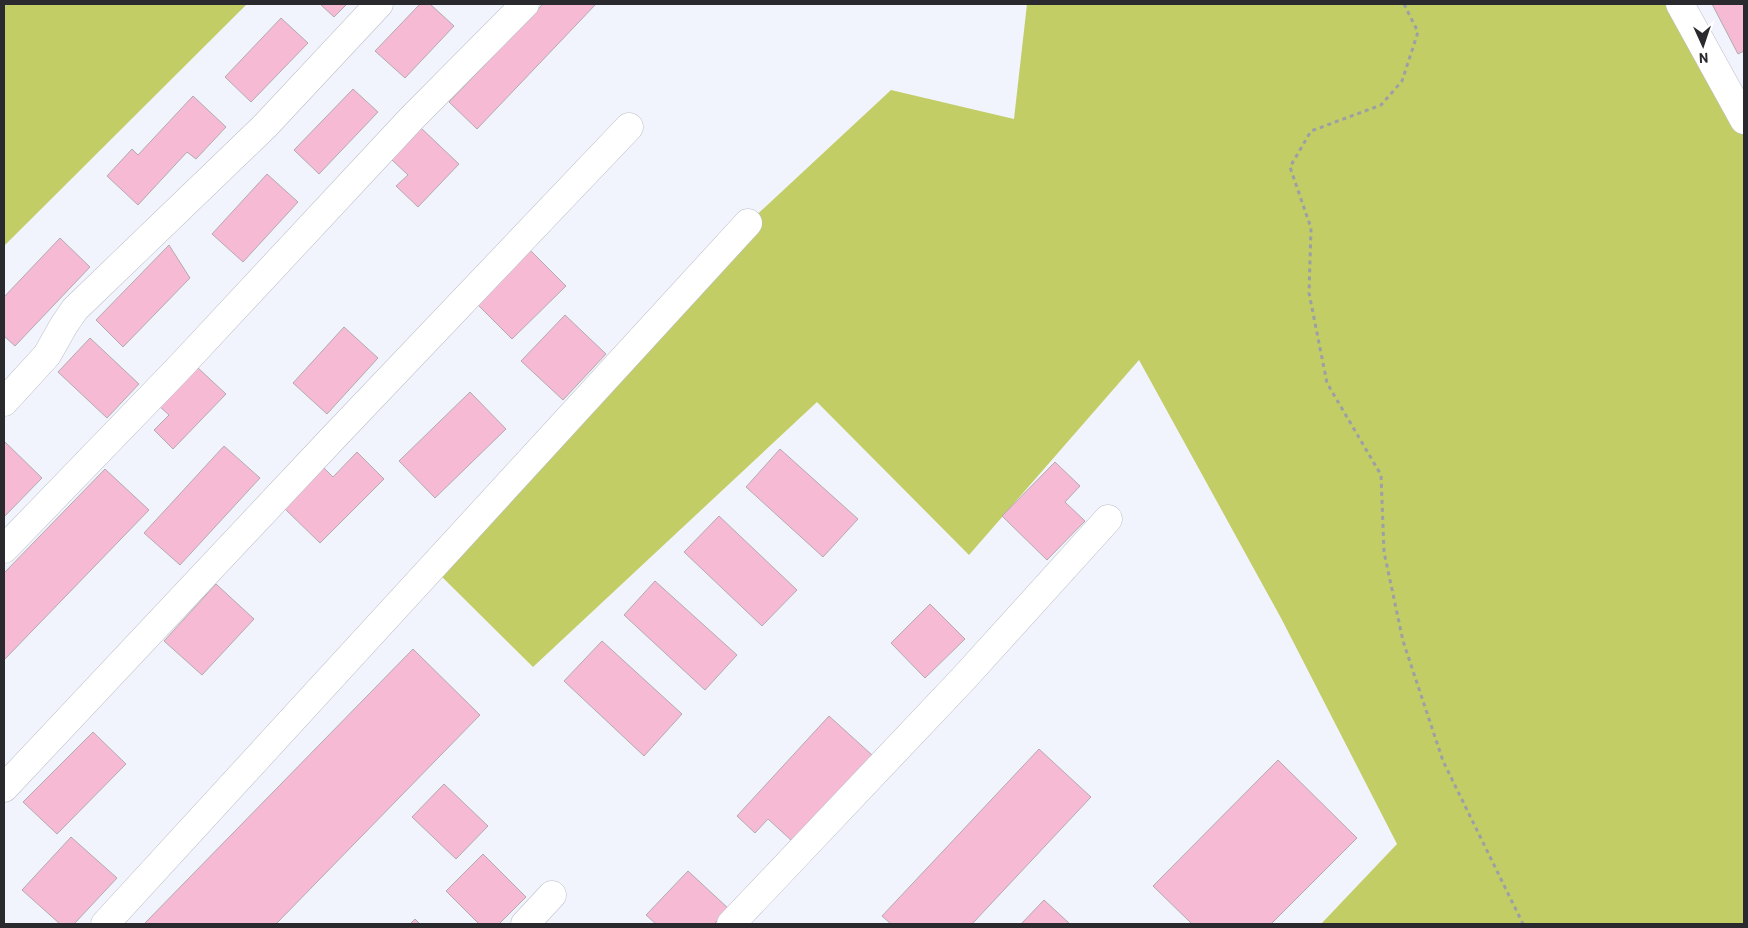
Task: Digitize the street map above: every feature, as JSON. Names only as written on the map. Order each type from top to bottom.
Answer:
[{"type":"street","points":[[4,402],[47,355],[75,309],[266,126],[379,4]]},
{"type":"street","points":[[4,549],[178,369],[411,119],[525,4]]},
{"type":"street","points":[[1680,4],[1744,120]]},
{"type":"street","points":[[4,788],[629,127]]},
{"type":"street","points":[[105,924],[748,223]]},
{"type":"street","points":[[731,924],[964,678],[1108,519]]},
{"type":"street","points":[[525,924],[552,895]]},
{"type":"path","points":[[1404,4],[1418,32],[1402,81],[1381,106],[1311,131],[1290,167],[1311,228],[1309,293],[1328,383],[1381,475],[1384,552],[1403,641],[1444,761],[1523,924]]},
{"type":"green space","points":[[4,4],[247,4],[4,246]]},
{"type":"green space","points":[[1027,4],[1680,4],[1744,120],[1744,924],[1321,924],[1397,844],[1281,618],[1139,360],[969,555],[817,402],[533,667],[432,567],[748,223],[891,90],[1014,119]]},
{"type":"building","points":[[320,4],[347,4],[334,17]]},
{"type":"building","points":[[420,4],[430,4],[454,26],[405,78],[375,51]]},
{"type":"building","points":[[543,4],[596,4],[477,129],[449,102]]},
{"type":"building","points":[[1712,4],[1744,4],[1744,51],[1738,54]]},
{"type":"building","points":[[281,18],[308,43],[251,102],[225,77]]},
{"type":"building","points":[[353,89],[378,112],[319,174],[294,150]]},
{"type":"building","points":[[193,96],[226,127],[196,159],[187,152],[138,205],[107,176],[132,149],[138,155]]},
{"type":"building","points":[[421,128],[459,164],[418,207],[396,186],[408,175],[391,159]]},
{"type":"building","points":[[267,174],[298,202],[243,262],[212,234]]},
{"type":"building","points":[[60,238],[90,267],[15,346],[4,336],[4,297]]},
{"type":"building","points":[[169,245],[190,278],[123,347],[96,320]]},
{"type":"building","points":[[528,248],[566,286],[512,339],[474,301]]},
{"type":"building","points":[[565,315],[606,354],[563,400],[521,361]]},
{"type":"building","points":[[344,327],[378,358],[327,414],[293,383]]},
{"type":"building","points":[[90,338],[139,384],[107,418],[58,372]]},
{"type":"building","points":[[197,367],[226,394],[173,449],[154,430],[169,415],[159,406]]},
{"type":"building","points":[[470,392],[506,429],[435,498],[399,461]]},
{"type":"building","points":[[4,441],[42,478],[4,517]]},
{"type":"building","points":[[224,446],[260,478],[180,565],[144,533]]},
{"type":"building","points":[[780,449],[858,519],[823,557],[746,487]]},
{"type":"building","points":[[357,452],[384,479],[320,543],[284,508],[324,468],[333,477]]},
{"type":"building","points":[[1055,462],[1080,486],[1065,502],[1085,521],[1047,560],[1002,516]]},
{"type":"building","points":[[105,469],[149,510],[4,660],[4,573]]},
{"type":"building","points":[[719,516],[797,590],[762,626],[684,552]]},
{"type":"building","points":[[655,581],[737,655],[705,690],[624,615]]},
{"type":"building","points":[[216,584],[254,619],[202,675],[164,641]]},
{"type":"building","points":[[930,604],[965,639],[925,678],[891,643]]},
{"type":"building","points":[[602,641],[682,714],[644,756],[564,681]]},
{"type":"building","points":[[413,649],[480,715],[276,924],[144,924]]},
{"type":"building","points":[[829,716],[872,755],[792,841],[768,819],[755,833],[737,816]]},
{"type":"building","points":[[93,732],[126,764],[57,834],[23,802]]},
{"type":"building","points":[[1039,749],[1091,797],[972,924],[891,924],[882,916]]},
{"type":"building","points":[[1278,760],[1357,838],[1271,924],[1192,924],[1153,886]]},
{"type":"building","points":[[444,784],[488,826],[456,859],[412,817]]},
{"type":"building","points":[[71,837],[117,878],[74,924],[60,924],[22,890]]},
{"type":"building","points":[[483,854],[526,897],[499,924],[479,924],[446,891]]},
{"type":"building","points":[[688,871],[729,909],[714,924],[656,924],[646,915]]},
{"type":"building","points":[[1044,900],[1070,924],[1021,924]]},
{"type":"building","points":[[415,919],[420,924],[410,924]]}]
